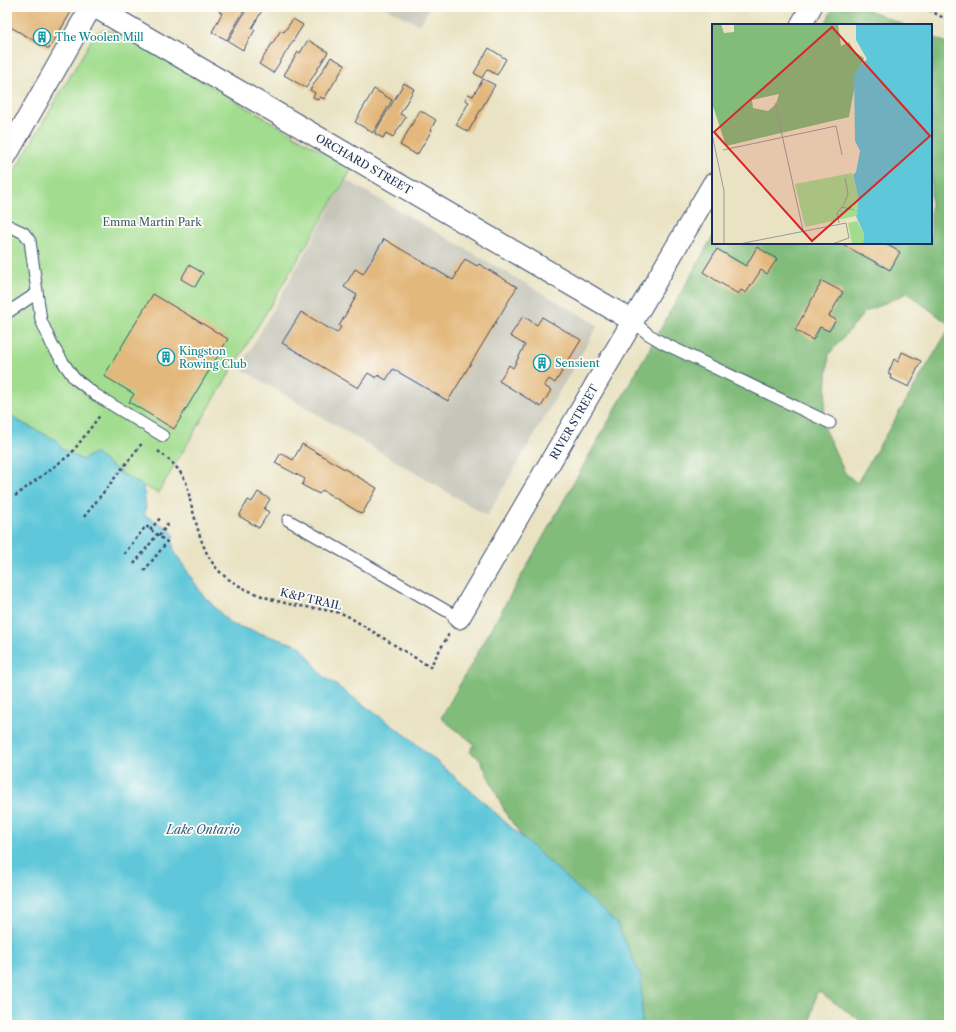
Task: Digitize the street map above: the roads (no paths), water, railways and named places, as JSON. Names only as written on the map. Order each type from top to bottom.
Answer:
[{"type":"street","points":[[7,154],[91,7]]},
{"type":"street","name":"ORCHARD STREET","points":[[95,7],[633,321]]},
{"type":"street","points":[[802,24],[811,7]]},
{"type":"street","name":"RIVER STREET","points":[[459,618],[712,186]]},
{"type":"lane","points":[[7,225],[24,233],[30,241],[41,320],[52,345],[74,378],[96,394],[163,436]]},
{"type":"lane","points":[[7,313],[37,293]]},
{"type":"lane","points":[[633,321],[648,334],[663,343],[830,423]]},
{"type":"lane","points":[[288,520],[459,618]]},
{"type":"water","name":"Lake Ontario","points":[[7,411],[18,421],[58,441],[61,448],[82,460],[94,453],[119,472],[143,486],[146,506],[144,515],[168,528],[174,535],[172,541],[174,551],[202,594],[231,624],[300,646],[323,676],[407,736],[479,798],[617,924],[641,977],[642,1025],[7,1025]]},
{"type":"place","name":"The Woolen Mill","points":[[42,37]]},
{"type":"place","name":"Kingston Rowing Club","points":[[166,357]]},
{"type":"place","name":"Sensient","points":[[542,363]]},
{"type":"park label","name":"Emma Martin Park","points":[[152,222]]}]
